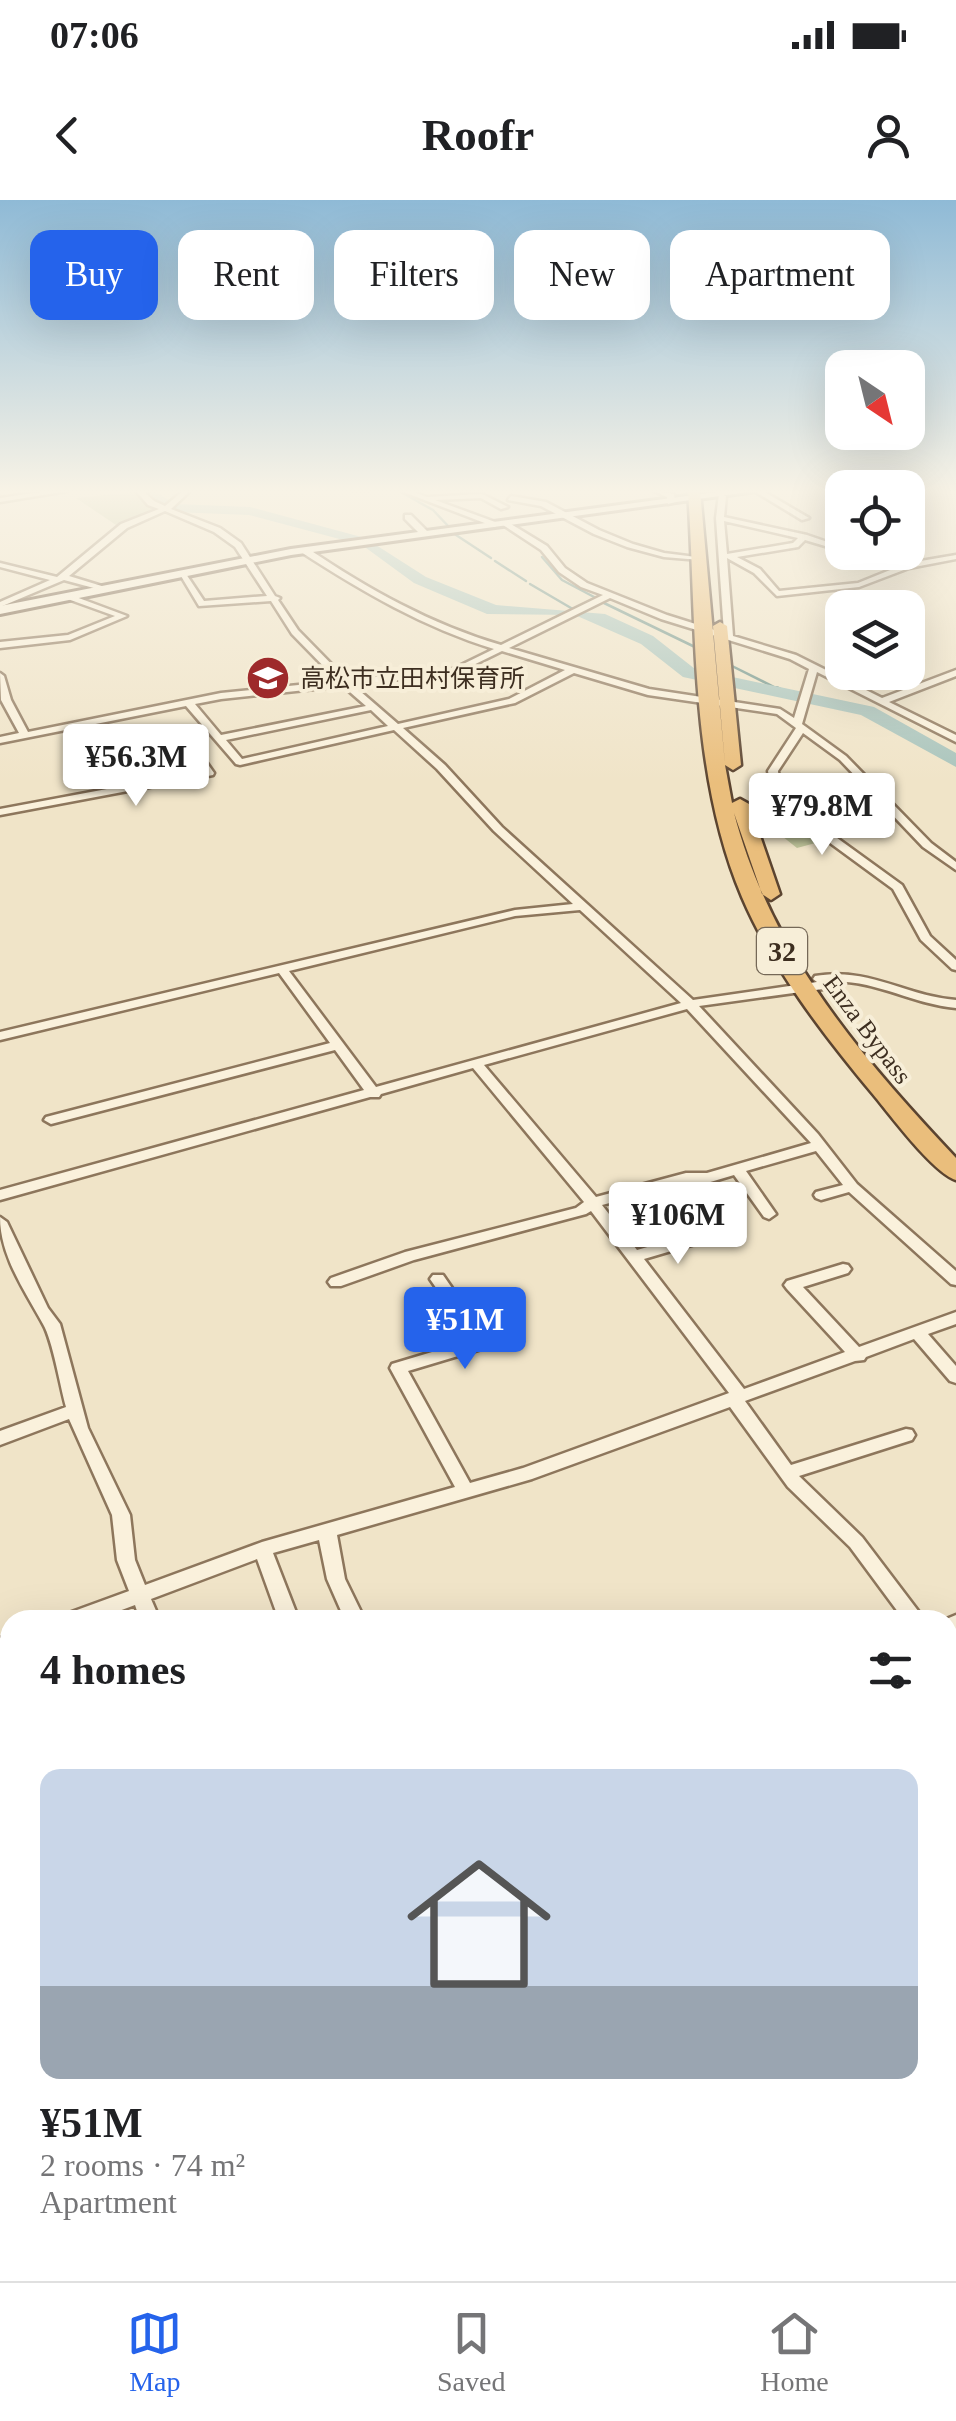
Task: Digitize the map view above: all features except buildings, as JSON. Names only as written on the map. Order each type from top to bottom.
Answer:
[{"type":"highway","name":"Enza Bypass","points":[[702,588],[705,630],[717,687],[723,804],[738,859],[782,952],[816,983],[890,1075],[956,1148]]},
{"type":"highway","name":"Enza Bypass","points":[[717,687],[725,637],[718,588]]},
{"type":"highway","name":"Enza Bypass","points":[[816,983],[872,1079],[956,1172]]},
{"type":"main road","points":[[0,607],[111,588]]},
{"type":"street","points":[[0,607],[40,588]]},
{"type":"street","points":[[96,588],[102,590]]},
{"type":"street","points":[[191,588],[202,604],[276,598]]},
{"type":"street","points":[[269,588],[296,632],[342,680],[690,1004],[801,1122],[852,1187],[956,1280]]},
{"type":"street","points":[[363,588],[443,630],[572,670],[717,687],[771,708],[843,758],[926,845],[956,867]]},
{"type":"street","points":[[592,588],[814,667],[956,739]]},
{"type":"street","points":[[723,588],[725,637]]},
{"type":"street","points":[[772,588],[777,594],[831,588]]},
{"type":"street","points":[[0,645],[70,637],[123,616],[68,596]]},
{"type":"street","points":[[0,740],[190,703],[342,680],[433,675],[504,650],[608,596]]},
{"type":"street","points":[[814,667],[799,726],[773,771],[774,780],[811,824],[898,887],[926,938],[956,966]]},
{"type":"street","points":[[190,703],[240,762],[512,701],[572,670]]},
{"type":"street","points":[[882,701],[956,673]]},
{"type":"street","points":[[0,676],[6,700],[24,735]]},
{"type":"street","points":[[219,738],[374,708]]},
{"type":"street","points":[[397,729],[503,713]]},
{"type":"street","points":[[0,812],[209,773],[199,758]]},
{"type":"street","points":[[0,1036],[515,913],[583,906]]},
{"type":"street","points":[[282,969],[374,1094]]},
{"type":"street","points":[[0,1195],[690,1004],[872,978],[922,999],[956,1004]]},
{"type":"street","points":[[51,1120],[337,1044]]},
{"type":"street","points":[[476,1065],[592,1203],[737,1397],[787,1474],[856,1542],[907,1610]]},
{"type":"street","points":[[336,1282],[410,1256],[581,1211],[592,1203],[686,1178],[738,1170],[817,1146]]},
{"type":"street","points":[[738,1170],[769,1214]]},
{"type":"street","points":[[821,1194],[852,1187]]},
{"type":"street","points":[[0,1222],[40,1310],[52,1324],[76,1410],[121,1514],[126,1560],[146,1610]]},
{"type":"street","points":[[632,1257],[710,1234]]},
{"type":"street","points":[[843,1269],[792,1285],[858,1356]]},
{"type":"street","points":[[438,1279],[482,1343],[398,1368],[466,1492]]},
{"type":"street","points":[[98,1610],[262,1549],[466,1492],[858,1356],[956,1318]]},
{"type":"street","points":[[919,1334],[956,1376]]},
{"type":"street","points":[[0,1438],[76,1410]]},
{"type":"street","points":[[787,1474],[906,1435]]},
{"type":"street","points":[[327,1532],[336,1579],[351,1610]]},
{"type":"street","points":[[262,1549],[285,1610]]},
{"type":"green space","points":[[776,790],[823,841],[797,848],[758,817],[753,794]]},
{"type":"waterway","points":[[440,588],[493,610],[568,613]]},
{"type":"waterway","points":[[537,588],[583,615]]},
{"type":"waterway","points":[[577,588],[596,598]]},
{"type":"waterway","points":[[604,603],[697,648]]},
{"type":"waterway","points":[[583,615],[599,618],[647,640],[689,673],[867,711],[956,761]]},
{"type":"waterway","points":[[728,664],[782,691]]},
{"type":"waterway","points":[[777,688],[793,696]]},
{"type":"place","name":"高松市立田村保育所","points":[[268,678]]}]
